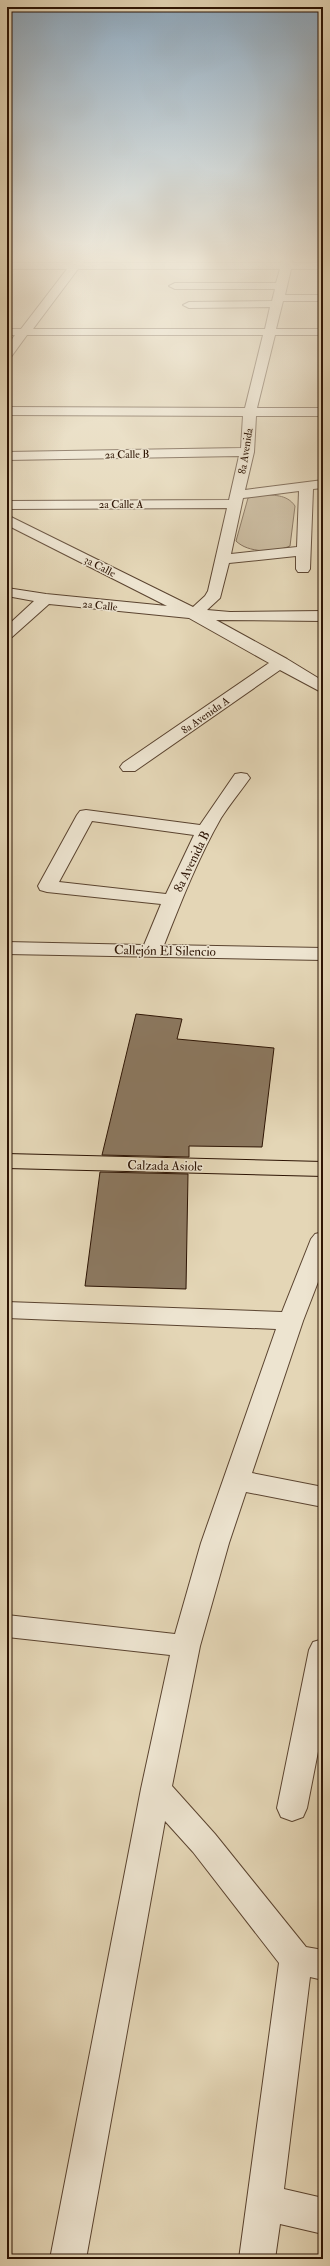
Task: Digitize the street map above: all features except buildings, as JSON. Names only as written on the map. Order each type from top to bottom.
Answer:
[{"type":"main road","name":"Calzada Asiole","points":[[7,1161],[323,1169]]},
{"type":"street","name":"8a Avenida","points":[[194,614],[212,598],[247,452],[250,412],[262,364]]},
{"type":"street","points":[[7,412],[323,412]]},
{"type":"street","name":"2a Calle B","points":[[7,456],[247,452]]},
{"type":"street","name":"2a Calle A","points":[[7,505],[236,500],[323,484]]},
{"type":"street","points":[[303,569],[306,486]]},
{"type":"street","name":"3a Calle","points":[[7,519],[194,614]]},
{"type":"street","points":[[222,559],[304,551]]},
{"type":"street","name":"2a Calle","points":[[7,592],[46,599],[230,617],[323,616]]},
{"type":"street","points":[[7,634],[46,599]]},
{"type":"street","name":"2a Calle","points":[[194,614],[281,662],[323,688]]},
{"type":"street","name":"8a Avenida A","points":[[129,767],[281,662]]},
{"type":"street","name":"8a Avenida B","points":[[152,950],[172,900],[204,831],[226,796],[241,778]]},
{"type":"street","points":[[172,900],[47,886],[86,815],[204,831]]},
{"type":"street","name":"Callejón El Silencio","points":[[7,948],[323,954]]},
{"type":"street","points":[[68,2259],[156,1788],[186,1646],[215,1543],[236,1480],[291,1320],[323,1239]]},
{"type":"street","points":[[7,1310],[291,1320]]},
{"type":"street","points":[[236,1480],[323,1497]]},
{"type":"street","points":[[7,1626],[186,1646]]},
{"type":"street","points":[[292,1808],[315,1731],[323,1650]]},
{"type":"street","points":[[156,1788],[309,1962],[263,2202],[258,2259]]},
{"type":"street","points":[[263,2202],[323,2216]]},
{"type":"shaded area","points":[[259,495],[284,497],[295,506],[290,546],[276,550],[262,551],[247,548],[236,541],[248,498]]}]
